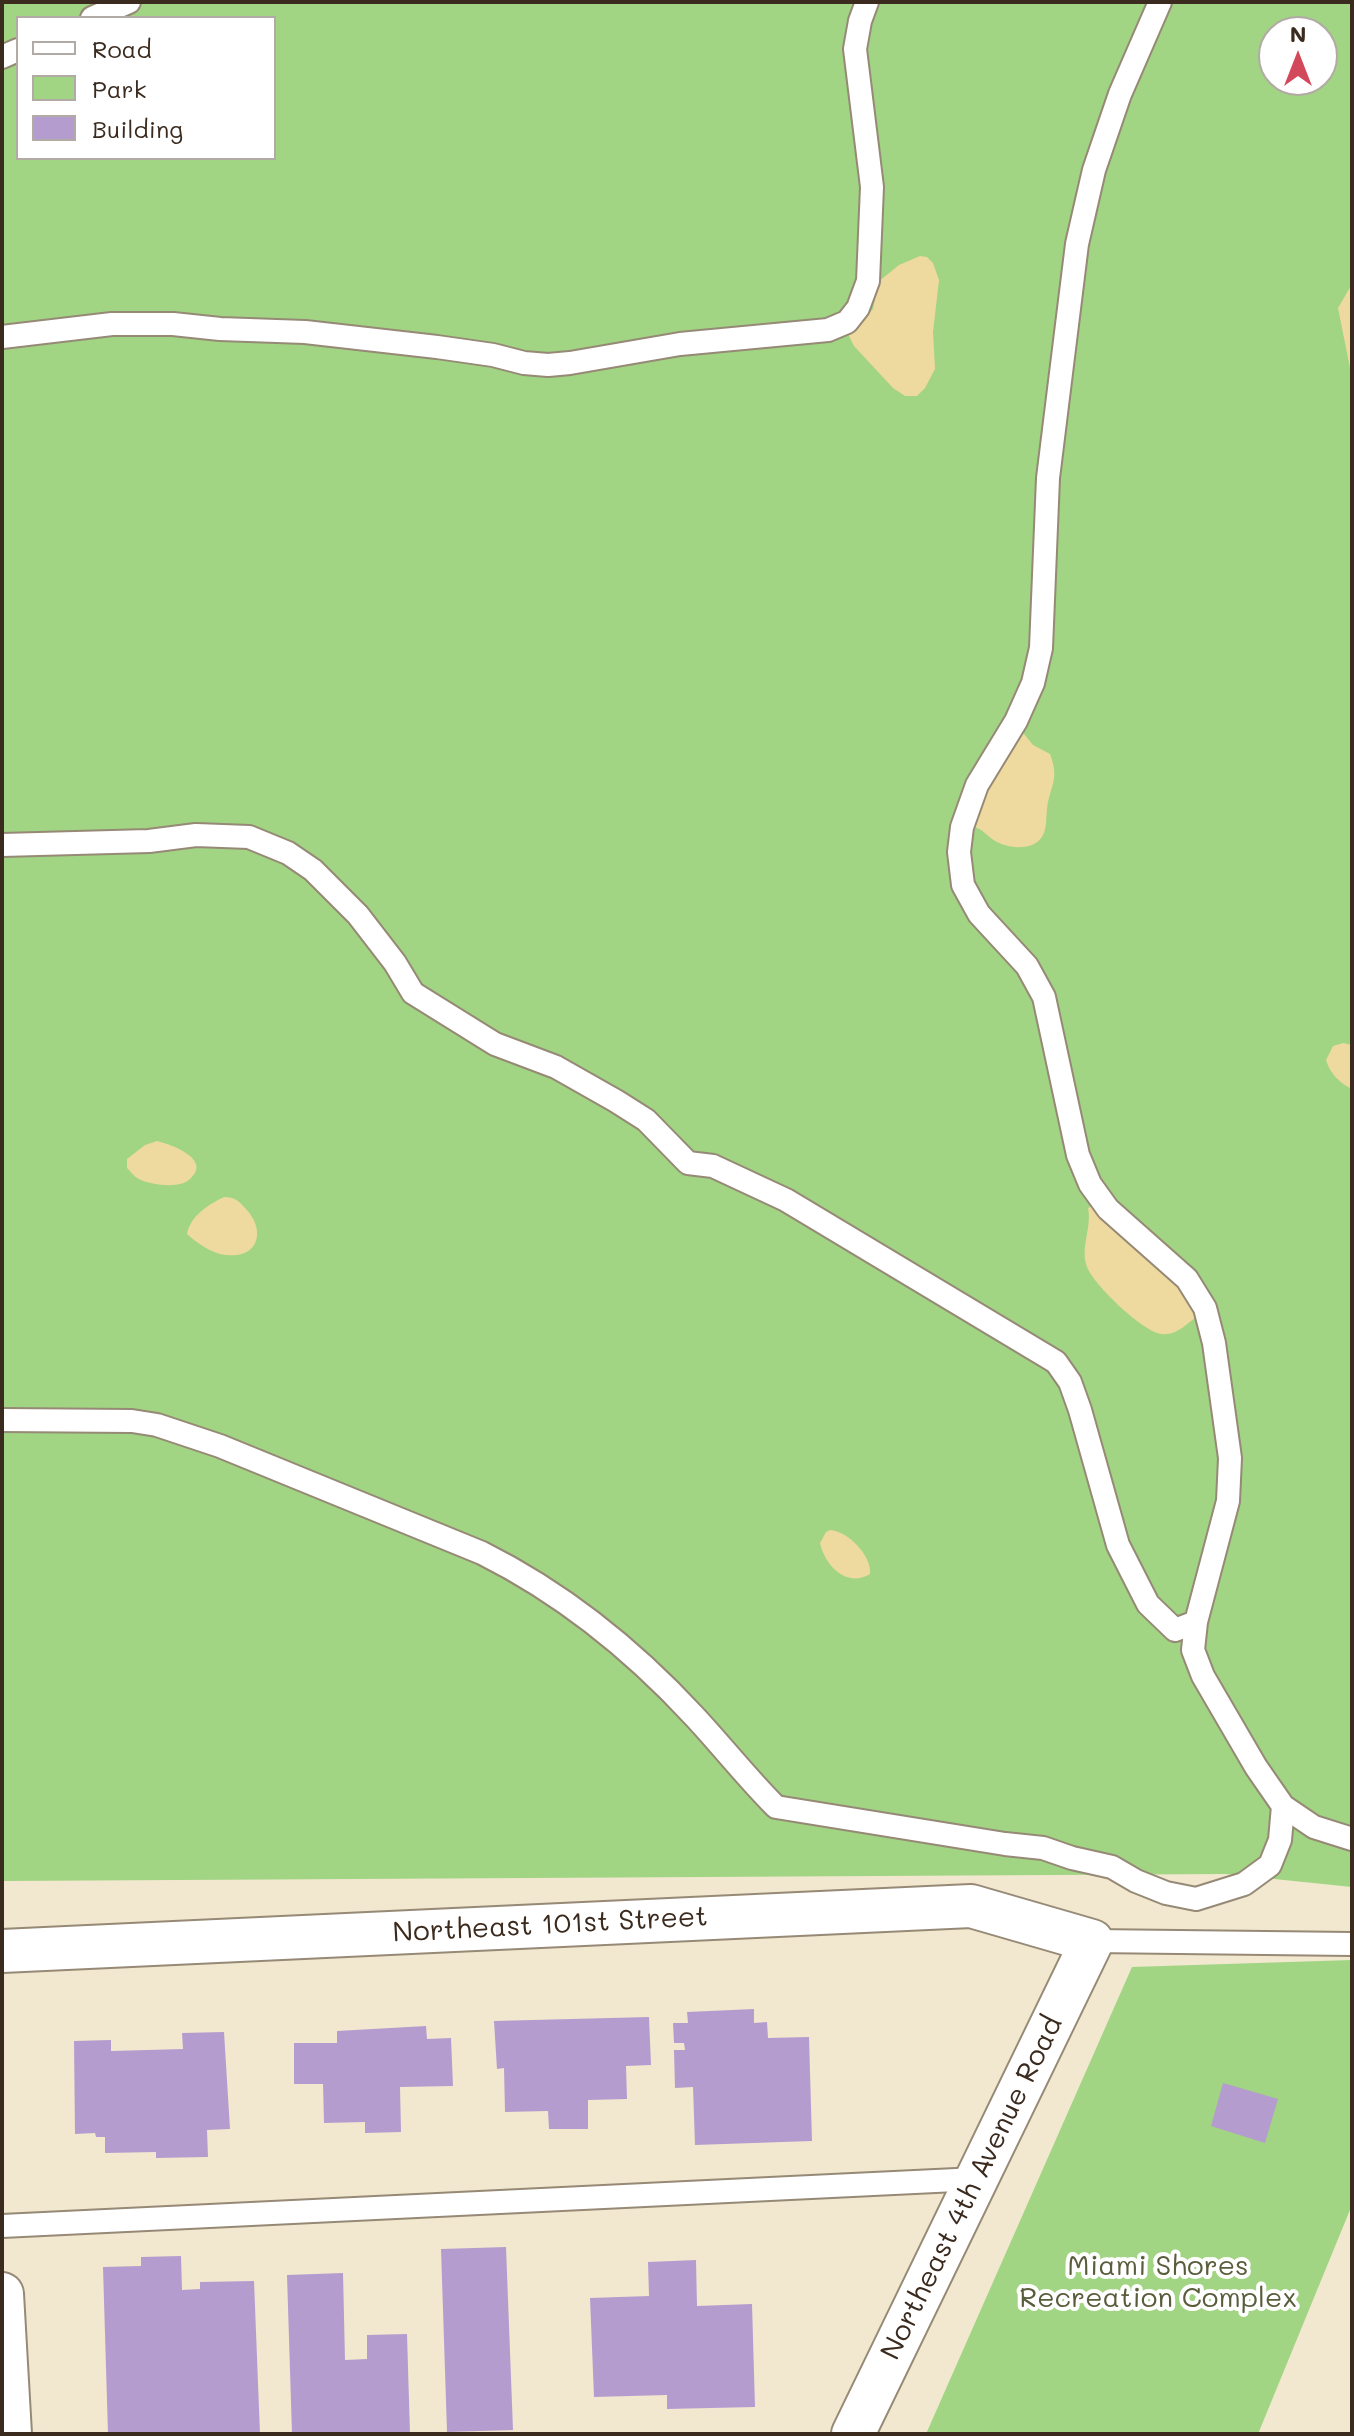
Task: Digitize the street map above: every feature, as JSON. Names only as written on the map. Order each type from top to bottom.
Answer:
[{"type":"street","name":"Northeast 101st Street","points":[[2,1951],[971,1906],[1092,1941]]},
{"type":"street","name":"Northeast 4th Avenue Road","points":[[853,2434],[1092,1941]]},
{"type":"street","points":[[2,2294],[10,2434]]},
{"type":"lane","points":[[97,16],[129,2]]},
{"type":"lane","points":[[2,337],[76,327],[159,323],[305,332],[437,347],[548,365],[680,344],[828,330],[847,322],[858,308],[868,281],[872,187],[855,49],[867,2]]},
{"type":"lane","points":[[1160,2],[1142,41],[1094,170],[1077,244],[1048,478],[1041,648],[1033,683],[1016,721],[977,785],[962,827],[959,852],[963,885],[979,914],[1027,966],[1044,997],[1078,1155],[1090,1184],[1108,1209],[1187,1279],[1205,1308],[1214,1343],[1230,1458],[1228,1501],[1196,1622],[1193,1650],[1203,1676],[1256,1767],[1283,1806],[1314,1827],[1352,1839]]},
{"type":"lane","points":[[2,845],[149,841],[196,835],[249,837],[288,853],[313,870],[358,915],[395,963],[413,993],[495,1044],[556,1067],[616,1101],[646,1120],[688,1163],[713,1166],[786,1200],[1056,1362],[1070,1382],[1080,1410],[1118,1545],[1148,1604],[1175,1630],[1196,1622]]},
{"type":"lane","points":[[2,1420],[132,1421],[157,1425],[220,1446],[492,1558],[586,1616],[621,1643],[695,1716],[776,1807],[1043,1848],[1112,1867],[1166,1893],[1196,1899],[1244,1884],[1270,1865],[1280,1840],[1283,1806]]},
{"type":"lane","points":[[1092,1941],[1352,1944]]},
{"type":"lane","points":[[2,2226],[977,2179]]},
{"type":"green space","points":[[2,2],[1352,2],[1352,1887],[1226,1874],[2,1881]]},
{"type":"green space","name":"Miami Shores Recreation Complex","points":[[1352,1960],[1352,2205],[1258,2434],[926,2434],[1132,1967]]},
{"type":"sand","points":[[920,256],[927,257],[933,263],[939,280],[933,332],[935,369],[917,396],[905,396],[893,388],[854,346],[848,334],[873,309],[878,282],[899,265]]},
{"type":"sand","points":[[1352,284],[1352,378],[1338,308]]},
{"type":"sand","points":[[1020,729],[1033,745],[1050,754],[1054,776],[1043,835],[1034,844],[1016,847],[997,842],[971,826],[994,774]]},
{"type":"sand","points":[[1343,1043],[1352,1045],[1352,1089],[1336,1077],[1326,1060],[1333,1046]]},
{"type":"sand","points":[[157,1141],[179,1149],[193,1159],[196,1172],[190,1179],[173,1185],[146,1182],[127,1168],[127,1159],[145,1145]]},
{"type":"sand","points":[[224,1197],[239,1202],[256,1226],[256,1241],[252,1248],[237,1255],[215,1253],[187,1234],[196,1216]]},
{"type":"sand","points":[[1095,1205],[1174,1276],[1199,1315],[1177,1331],[1162,1334],[1143,1325],[1107,1294],[1090,1272],[1085,1257],[1088,1208]]},
{"type":"sand","points":[[830,1530],[844,1535],[858,1546],[870,1567],[870,1574],[853,1578],[832,1567],[820,1543]]},
{"type":"building","points":[[754,2009],[754,2023],[767,2022],[768,2038],[809,2037],[812,2141],[695,2145],[693,2087],[675,2088],[674,2050],[685,2050],[684,2043],[674,2043],[673,2023],[688,2023],[687,2012]]},
{"type":"building","points":[[649,2017],[651,2065],[626,2066],[627,2099],[588,2100],[588,2129],[549,2129],[548,2111],[505,2112],[504,2068],[497,2069],[494,2021]]},
{"type":"building","points":[[426,2026],[427,2039],[451,2038],[453,2086],[400,2087],[401,2132],[365,2133],[365,2122],[324,2123],[323,2084],[294,2084],[294,2043],[337,2043],[337,2031]]},
{"type":"building","points":[[224,2032],[230,2129],[207,2130],[208,2157],[156,2158],[156,2152],[105,2153],[105,2137],[96,2137],[95,2133],[75,2134],[74,2041],[111,2040],[111,2051],[183,2049],[182,2033]]},
{"type":"building","points":[[1223,2083],[1278,2099],[1265,2143],[1211,2126]]},
{"type":"building","points":[[506,2247],[513,2430],[447,2432],[441,2249]]},
{"type":"building","points":[[181,2256],[182,2290],[200,2289],[200,2282],[254,2281],[260,2434],[108,2434],[103,2267],[141,2266],[141,2257]]},
{"type":"building","points":[[696,2260],[697,2306],[752,2304],[755,2407],[667,2409],[667,2395],[594,2397],[590,2298],[649,2296],[648,2262]]},
{"type":"building","points":[[343,2273],[345,2360],[367,2359],[367,2335],[407,2334],[410,2434],[292,2434],[287,2275]]}]
